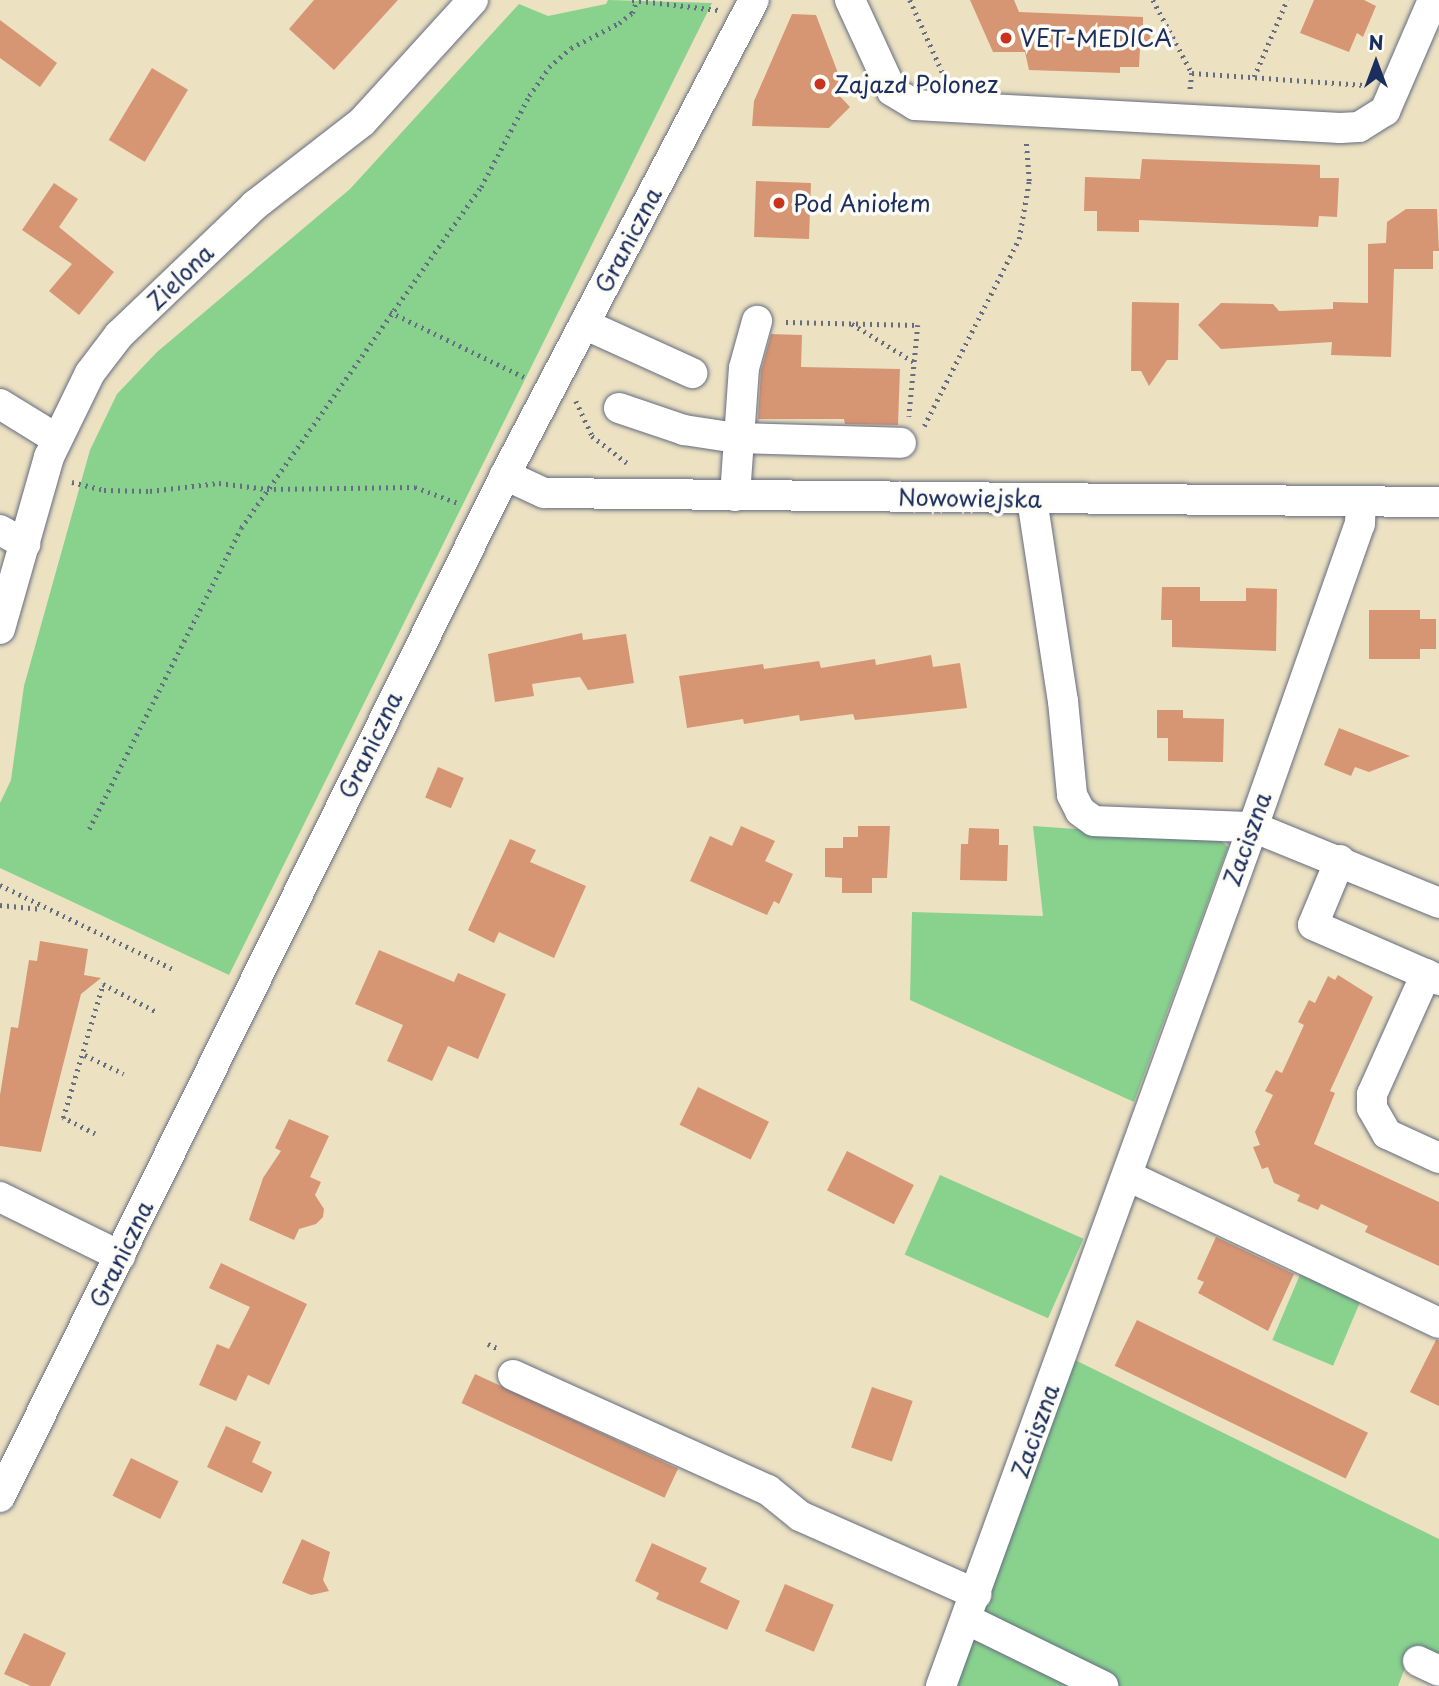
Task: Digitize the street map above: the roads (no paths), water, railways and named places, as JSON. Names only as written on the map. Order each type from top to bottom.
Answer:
[{"type":"street","name":"Zielona","points":[[0,629],[12,537],[44,475],[78,394],[120,335],[255,205],[362,122],[473,0]]},
{"type":"street","points":[[850,0],[892,91],[915,105],[959,110],[1359,127],[1385,111],[1398,87],[1433,0]]},
{"type":"street","name":"Graniczna","points":[[0,1497],[486,513],[584,324],[741,6]]},
{"type":"street","points":[[735,496],[736,438],[744,368],[757,321]]},
{"type":"street","points":[[584,324],[692,373]]},
{"type":"street","points":[[0,404],[57,439]]},
{"type":"street","points":[[619,408],[684,430],[736,438],[911,439]]},
{"type":"street","name":"Nowowiejska","points":[[505,475],[544,493],[1439,502]]},
{"type":"street","points":[[1032,499],[1063,701],[1072,795],[1080,811],[1094,821],[1253,827],[1340,860],[1439,903]]},
{"type":"street","name":"Zaciszna","points":[[941,1686],[1253,827],[1360,524],[1361,501]]},
{"type":"street","points":[[1340,860],[1313,925],[1432,977],[1372,1094],[1372,1108],[1387,1134],[1439,1158]]},
{"type":"street","points":[[1128,1177],[1439,1323]]},
{"type":"street","points":[[0,1197],[120,1256]]},
{"type":"street","points":[[513,1375],[768,1490],[800,1516],[971,1607],[1103,1686]]},
{"type":"place","name":"VET-MEDICA","points":[[1006,38]]},
{"type":"place","name":"Zajazd Polonez","points":[[820,84]]},
{"type":"place","name":"Pod Aniołem","points":[[779,203]]}]
